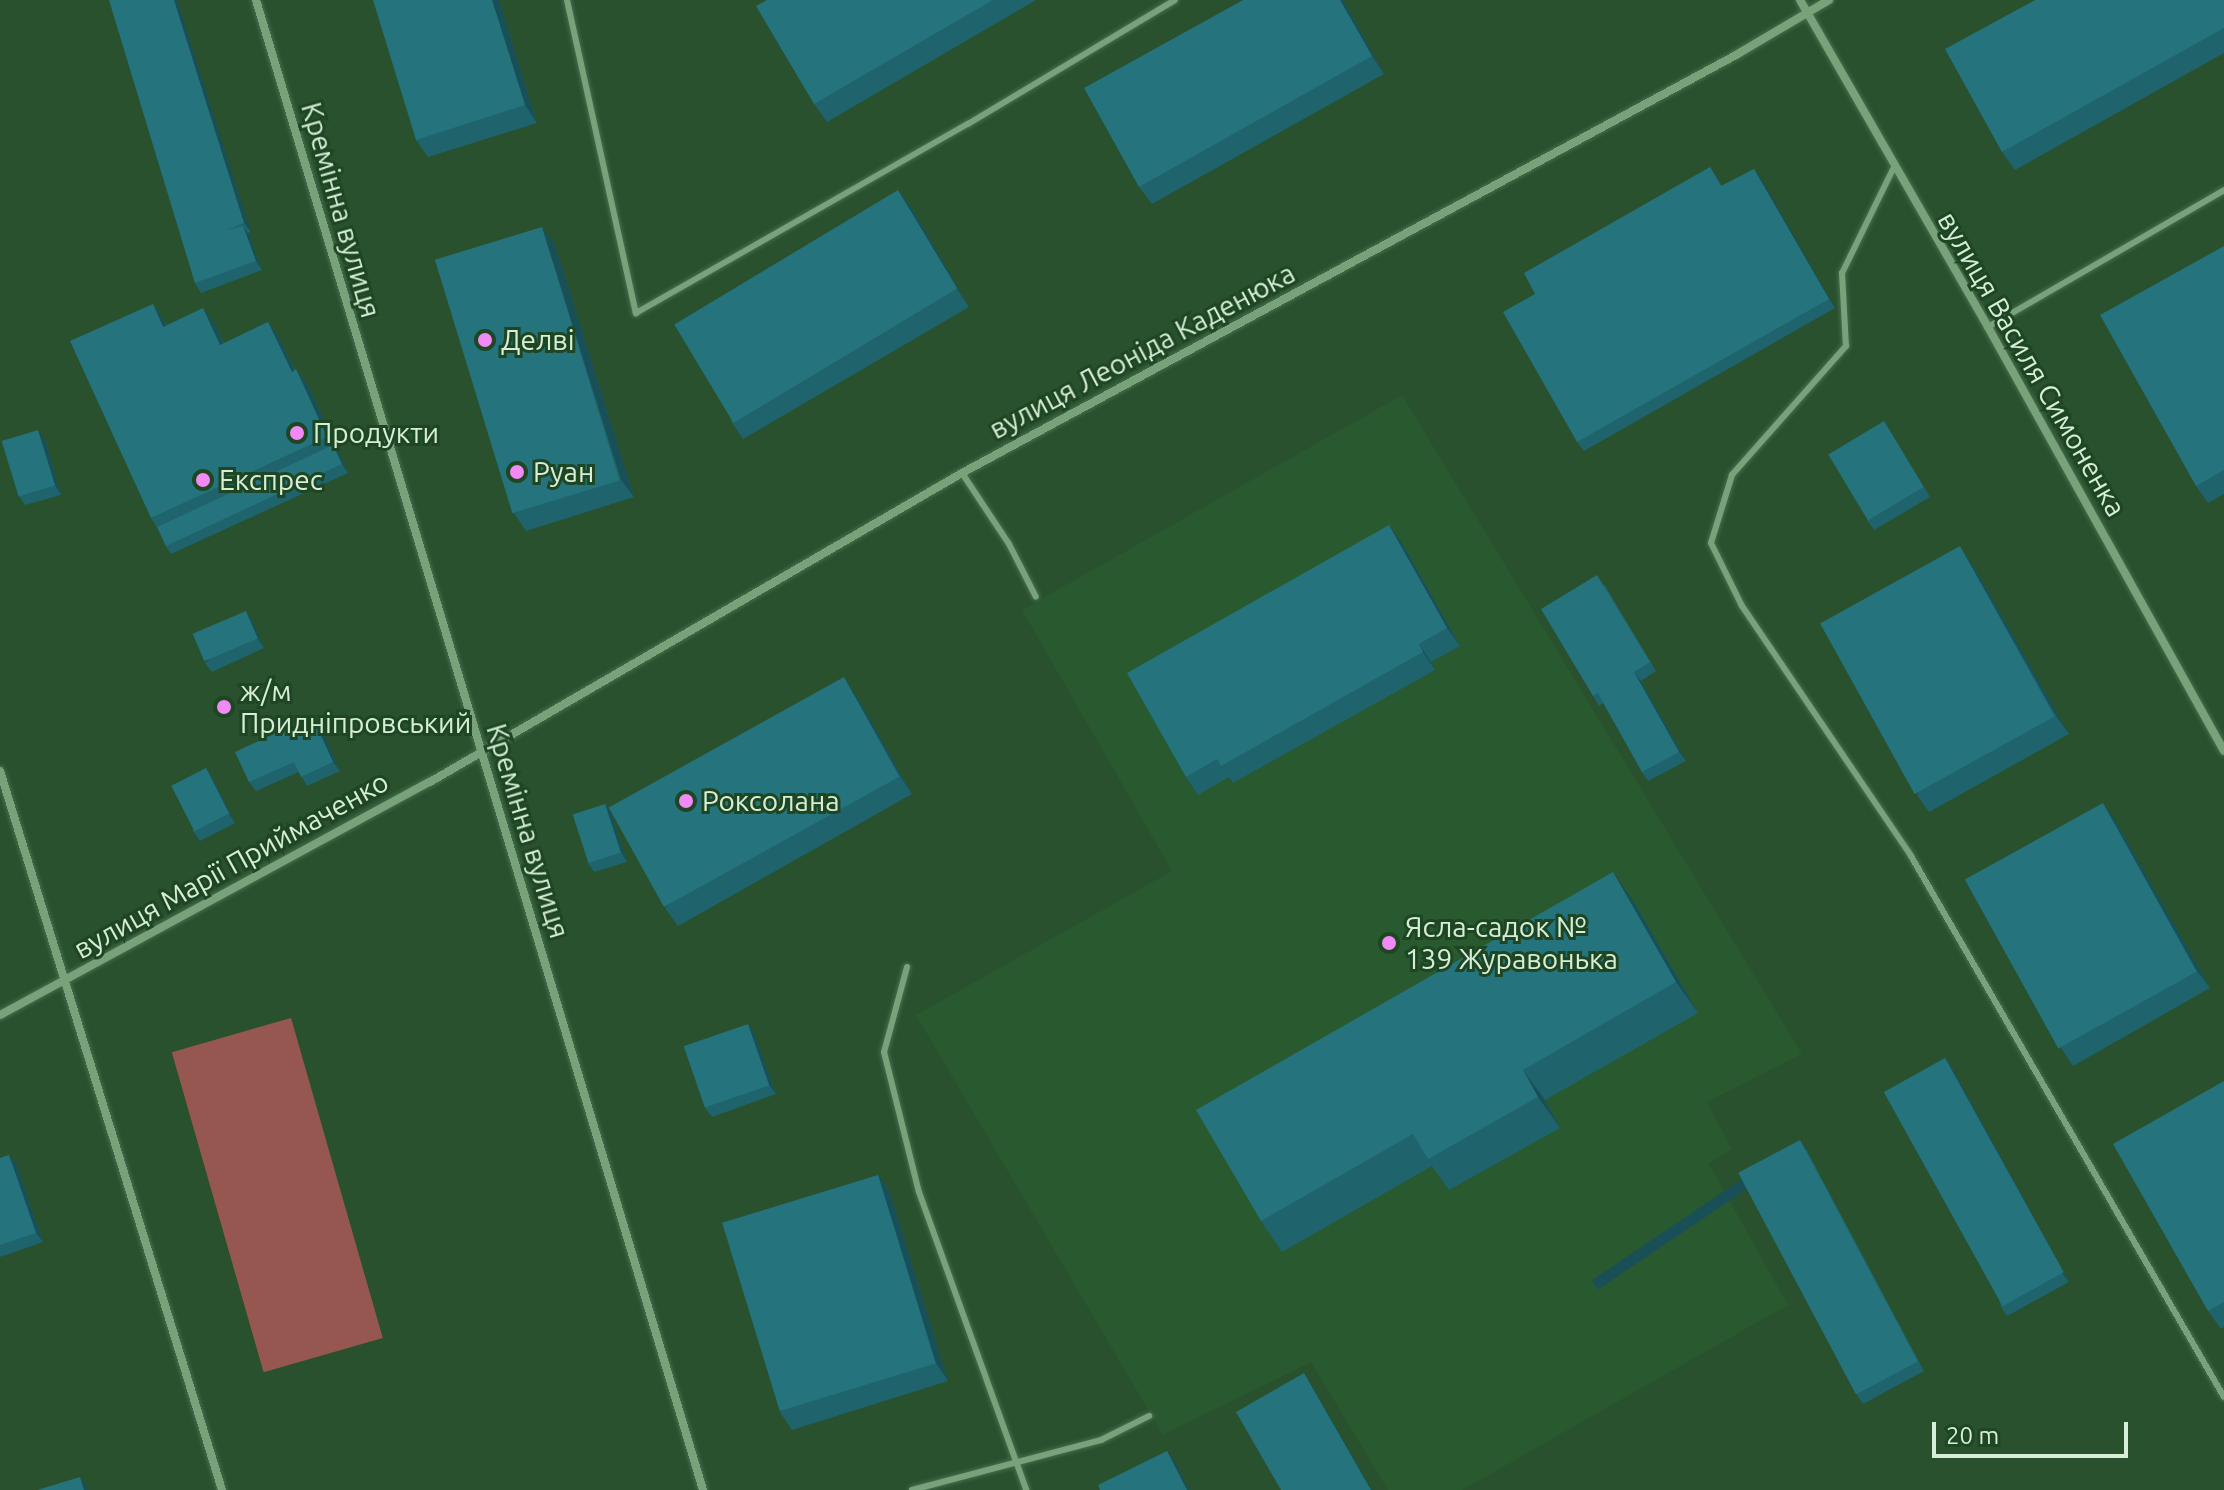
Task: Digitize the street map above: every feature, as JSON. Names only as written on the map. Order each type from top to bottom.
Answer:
[{"type":"street","name":"Кремінна вулиця","points":[[256,0],[703,1490]]},
{"type":"street","name":"вулиця Василя Симоненка","points":[[1800,0],[1988,327],[2224,751]]},
{"type":"street","name":"вулиця Леоніда Каденюка","points":[[482,751],[962,473],[1736,55],[1829,0]]},
{"type":"street","name":"вулиця Марії Приймаченко","points":[[0,1015],[482,751]]},
{"type":"street","points":[[0,771],[222,1490]]},
{"type":"lane","points":[[567,0],[636,313],[968,124],[1175,0]]},
{"type":"lane","points":[[1894,167],[1842,273],[1846,346],[1732,475],[1711,543],[1742,606],[1911,856],[2222,1387],[2224,1397]]},
{"type":"lane","points":[[1988,327],[2224,190]]},
{"type":"lane","points":[[962,473],[1009,544],[1036,597]]},
{"type":"lane","points":[[907,967],[884,1052],[919,1192],[1026,1490]]},
{"type":"lane","points":[[912,1490],[1018,1465],[1101,1440],[1149,1416]]},
{"type":"shaded area","name":"Ясла-садок № 139 Журавонька","points":[[1402,395],[1802,1054],[1707,1102],[1732,1149],[1709,1164],[1788,1305],[1462,1490],[1388,1490],[1311,1362],[1163,1435],[916,1015],[1172,871],[1022,610]]},
{"type":"shaded area","points":[[291,1018],[383,1338],[264,1372],[172,1052]]},
{"type":"building","points":[[109,0],[174,0],[244,223],[227,230],[243,226],[256,261],[195,283]]},
{"type":"building","points":[[373,0],[492,0],[525,105],[416,140]]},
{"type":"building","points":[[767,0],[993,0],[814,104],[756,6]]},
{"type":"building","points":[[1243,0],[1340,0],[1372,56],[1139,187],[1084,88]]},
{"type":"building","points":[[2035,0],[2224,0],[2224,28],[2002,152],[1945,49]]},
{"type":"building","points":[[1710,167],[1721,186],[1754,169],[1829,299],[1577,442],[1503,312],[1535,294],[1524,273]]},
{"type":"building","points":[[898,190],[957,289],[734,423],[674,324]]},
{"type":"building","points":[[542,227],[619,480],[512,513],[435,260]]},
{"type":"building","points":[[2224,246],[2224,470],[2196,486],[2100,315]]},
{"type":"building","points":[[153,304],[163,327],[203,308],[220,345],[268,322],[292,372],[296,369],[327,437],[151,518],[70,341]]},
{"type":"building","points":[[1884,421],[1924,487],[1868,520],[1828,454]]},
{"type":"building","points":[[38,430],[55,485],[19,497],[2,441]]},
{"type":"building","points":[[333,445],[342,464],[166,546],[157,527]]},
{"type":"building","points":[[1389,525],[1447,628],[1419,644],[1423,652],[1221,766],[1217,759],[1186,777],[1127,673]]},
{"type":"building","points":[[1960,546],[2055,717],[1915,794],[1820,624]]},
{"type":"building","points":[[1597,575],[1650,662],[1634,672],[1679,752],[1642,772],[1598,693],[1593,696],[1541,609]]},
{"type":"building","points":[[246,611],[258,639],[204,661],[193,634]]},
{"type":"building","points":[[844,677],[899,777],[664,907],[609,807]]},
{"type":"building","points":[[312,716],[333,762],[301,777],[294,762],[249,782],[235,752]]},
{"type":"building","points":[[206,768],[229,813],[194,831],[171,786]]},
{"type":"building","points":[[2103,803],[2197,972],[2058,1048],[1965,880]]},
{"type":"building","points":[[605,804],[621,853],[588,863],[573,815]]},
{"type":"building","points":[[1613,872],[1676,982],[1523,1070],[1538,1097],[1428,1159],[1413,1134],[1261,1221],[1196,1110]]},
{"type":"building","points":[[748,1024],[769,1085],[705,1108],[684,1046]]},
{"type":"building","points":[[1945,1058],[2064,1272],[2003,1306],[1884,1092]]},
{"type":"building","points":[[2224,1081],[2224,1302],[2208,1311],[2113,1144]]},
{"type":"building","points":[[1800,1140],[1918,1362],[1856,1394],[1738,1173]]},
{"type":"building","points":[[9,1155],[36,1233],[0,1245],[0,1158]]},
{"type":"building","points":[[878,1175],[936,1363],[780,1411],[722,1223]]},
{"type":"building","points":[[1304,1373],[1371,1490],[1281,1490],[1236,1412]]},
{"type":"building","points":[[1167,1451],[1187,1490],[1100,1490],[1098,1485]]},
{"type":"building","points":[[80,1477],[84,1490],[37,1490]]},
{"type":"place","name":"Делві","points":[[485,340]]},
{"type":"place","name":"Продукти","points":[[297,433]]},
{"type":"place","name":"Руан","points":[[517,472]]},
{"type":"place","name":"Експрес","points":[[203,480]]},
{"type":"place","name":"ж/м Придніпровський","points":[[224,707]]},
{"type":"place","name":"Роксолана","points":[[686,801]]},
{"type":"place","name":"Ясла-садок № 139 Журавонька","points":[[1389,943]]}]
